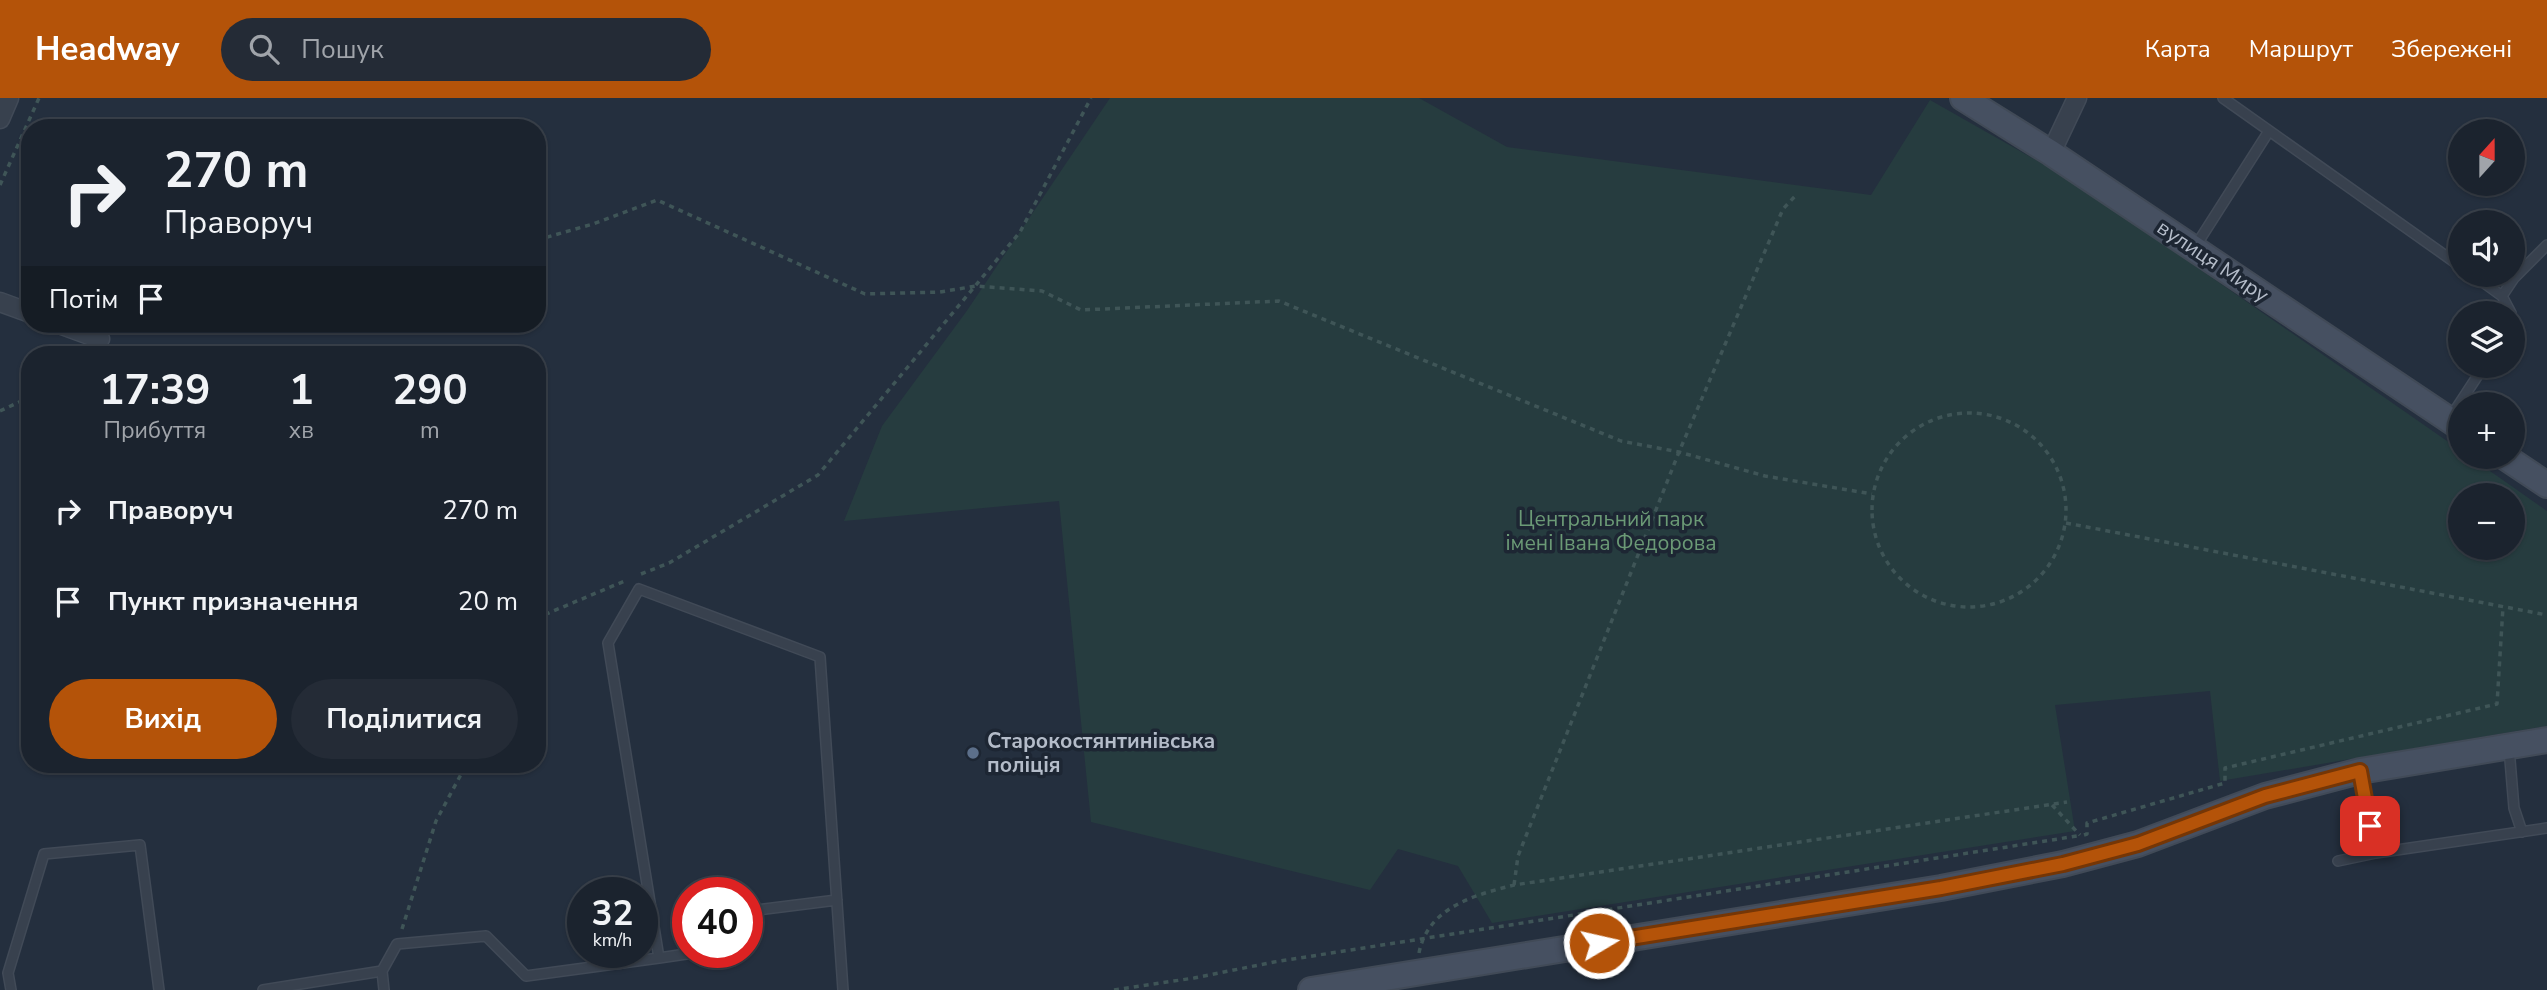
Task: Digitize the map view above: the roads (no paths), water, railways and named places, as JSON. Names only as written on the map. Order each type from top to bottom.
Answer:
[{"type":"street","points":[[0,119],[9,98]]},
{"type":"street","name":"вулиця Миру","points":[[1963,98],[2051,153],[2448,418]]},
{"type":"street","points":[[2051,153],[2077,98]]},
{"type":"street","points":[[0,302],[21,310]]},
{"type":"street","points":[[84,333],[100,339]]},
{"type":"street","points":[[2523,469],[2547,485]]},
{"type":"street","points":[[1311,990],[1941,888],[2063,864],[2138,844],[2265,796],[2360,771],[2547,740]]},
{"type":"lane","points":[[2223,98],[2448,258]]},
{"type":"lane","points":[[2194,249],[2269,131]]},
{"type":"lane","points":[[2502,296],[2514,278],[2547,245]]},
{"type":"lane","points":[[2490,287],[2504,301]]},
{"type":"lane","points":[[659,958],[608,643],[639,589],[820,657],[844,990]]},
{"type":"lane","points":[[2509,746],[2514,808],[2522,832]]},
{"type":"lane","points":[[2360,771],[2376,853]]},
{"type":"lane","points":[[2338,861],[2547,828]]},
{"type":"lane","points":[[11,990],[8,973],[44,854],[140,845],[159,990]]},
{"type":"lane","points":[[763,908],[837,900]]},
{"type":"lane","points":[[384,990],[382,971],[397,944],[486,936],[526,976],[672,956]]},
{"type":"lane","points":[[263,990],[382,971]]},
{"type":"place","name":"Старокостянтинівська поліція","points":[[973,753]]},
{"type":"park label","name":"Центральний парк імені Івана Федорова","points":[[1611,531]]}]
